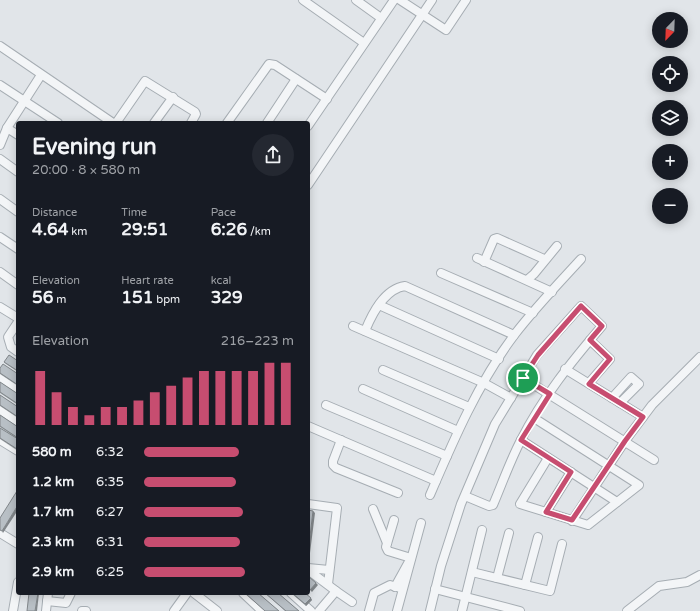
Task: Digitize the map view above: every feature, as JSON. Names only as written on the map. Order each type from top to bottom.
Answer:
[{"type":"street","points":[[303,0],[364,43]]},
{"type":"street","points":[[356,0],[381,18]]},
{"type":"street","points":[[310,123],[394,0]]},
{"type":"street","points":[[400,0],[446,30],[466,0]]},
{"type":"street","points":[[310,182],[432,0]]},
{"type":"street","points":[[0,46],[111,121]]},
{"type":"street","points":[[228,121],[269,64],[275,65],[327,100]]},
{"type":"street","points":[[0,145],[7,128],[41,75]]},
{"type":"street","points":[[268,121],[296,79]]},
{"type":"street","points":[[115,121],[145,80],[195,112],[196,114],[192,121]]},
{"type":"street","points":[[0,85],[55,121]]},
{"type":"street","points":[[155,121],[173,97]]},
{"type":"street","points":[[7,128],[16,134]]},
{"type":"street","points":[[0,159],[16,171]]},
{"type":"street","points":[[0,199],[16,211]]},
{"type":"street","points":[[0,237],[16,249]]},
{"type":"street","points":[[544,260],[497,238],[494,239],[480,260],[549,290]]},
{"type":"street","points":[[527,280],[534,274],[557,246]]},
{"type":"street","points":[[430,495],[469,407],[499,358],[514,335],[533,313],[549,290],[581,258]]},
{"type":"street","points":[[0,272],[16,284]]},
{"type":"street","points":[[441,273],[533,313]]},
{"type":"street","points":[[534,274],[549,290]]},
{"type":"street","points":[[365,331],[373,311],[390,294],[405,286],[514,335]]},
{"type":"street","points":[[379,305],[499,358]]},
{"type":"street","points":[[430,611],[444,554],[461,504],[464,496],[495,424],[538,355],[581,306],[602,326],[565,369],[534,418],[521,440],[493,505],[489,506],[464,496]]},
{"type":"street","points":[[0,307],[16,317]]},
{"type":"street","points":[[16,325],[8,337],[11,348],[16,351]]},
{"type":"street","points":[[353,326],[484,383],[510,398]]},
{"type":"street","points":[[589,384],[610,359],[590,340]]},
{"type":"street","points":[[572,520],[643,417],[663,392],[700,357]]},
{"type":"street","points":[[565,369],[643,417]]},
{"type":"street","points":[[383,370],[469,407]]},
{"type":"street","points":[[612,398],[631,377],[639,384],[620,403]]},
{"type":"street","points":[[0,378],[16,389]]},
{"type":"street","points":[[523,378],[654,460]]},
{"type":"street","points":[[362,389],[458,431]]},
{"type":"street","points":[[326,405],[447,456]]},
{"type":"street","points":[[0,410],[16,421]]},
{"type":"street","points":[[534,418],[640,484],[588,525],[520,504],[548,458]]},
{"type":"street","points":[[310,427],[436,481]]},
{"type":"street","points":[[0,440],[16,451]]},
{"type":"street","points":[[341,440],[333,461],[333,465],[336,468],[398,493]]},
{"type":"street","points":[[521,440],[618,502]]},
{"type":"street","points":[[546,512],[571,472]]},
{"type":"street","points":[[310,504],[337,508],[328,584]]},
{"type":"street","points":[[373,509],[387,543]]},
{"type":"street","points":[[394,520],[386,547],[388,551],[411,558]]},
{"type":"street","points":[[397,611],[399,588],[411,558],[420,523]]},
{"type":"street","points":[[462,611],[482,530]]},
{"type":"street","points":[[0,533],[16,543]]},
{"type":"street","points":[[497,578],[508,533]]},
{"type":"street","points":[[525,585],[538,537]]},
{"type":"street","points":[[472,572],[550,591],[562,544]]},
{"type":"street","points":[[310,569],[329,570]]},
{"type":"street","points":[[310,570],[352,602]]},
{"type":"street","points":[[627,611],[659,586],[687,582],[700,575]]},
{"type":"street","points":[[369,611],[374,594],[390,585],[399,588]]},
{"type":"street","points":[[435,589],[520,611]]},
{"type":"street","points":[[318,611],[336,591]]},
{"type":"street","points":[[13,611],[16,594]]},
{"type":"street","points":[[46,611],[48,597],[66,603],[70,595]]},
{"type":"street","points":[[174,611],[186,595]]},
{"type":"street","points":[[198,595],[217,611]]},
{"type":"street","points":[[245,595],[262,611]]},
{"type":"street","points":[[293,595],[311,611]]},
{"type":"building","points":[[9,355],[16,360],[16,370],[4,362]]},
{"type":"building","points":[[3,364],[16,373],[16,384],[0,373],[0,368]]},
{"type":"building","points":[[0,382],[16,393],[16,403],[0,392]]},
{"type":"building","points":[[0,395],[16,406],[16,416],[0,405]]},
{"type":"building","points":[[0,415],[16,426],[16,437],[0,426]]},
{"type":"building","points":[[0,428],[16,438],[16,448],[0,438]]},
{"type":"building","points":[[16,493],[16,508],[2,531],[0,530],[0,518]]},
{"type":"building","points":[[310,510],[313,511],[310,536]]},
{"type":"building","points":[[310,578],[316,583],[310,590]]},
{"type":"building","points":[[29,595],[38,595],[35,611],[27,611]]},
{"type":"building","points":[[247,595],[260,595],[279,611],[265,611]]},
{"type":"building","points":[[267,595],[280,595],[299,611],[286,611]]},
{"type":"building","points":[[294,595],[307,595],[311,598],[305,604]]},
{"type":"route","points":[[581,306],[602,326],[590,340],[610,359],[589,384],[643,417],[572,520],[546,512],[571,472],[521,440],[550,394],[523,378],[538,355],[581,306]]}]
